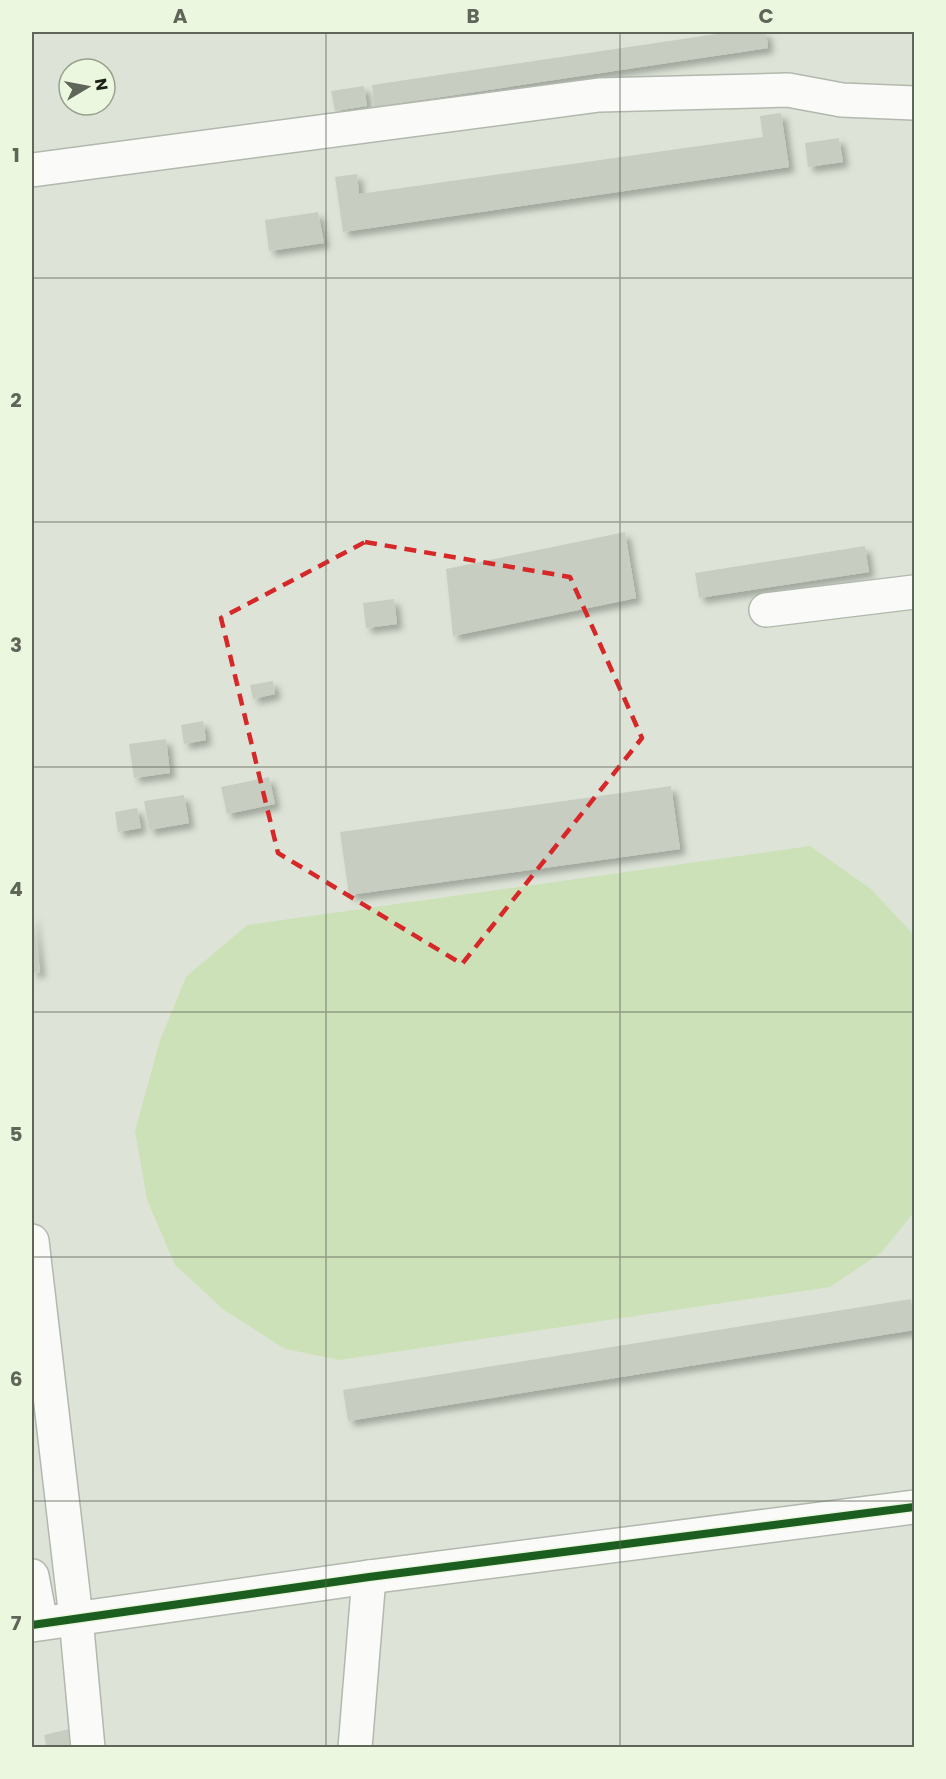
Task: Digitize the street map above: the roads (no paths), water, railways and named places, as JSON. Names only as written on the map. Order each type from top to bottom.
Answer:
[{"type":"street","points":[[32,170],[599,95],[788,90],[842,100],[915,102]]},
{"type":"street","points":[[766,610],[915,592]]},
{"type":"street","points":[[32,1241],[76,1618],[88,1748]]},
{"type":"street","points":[[32,1576],[36,1624],[369,1577],[915,1507]]},
{"type":"street","points":[[355,1748],[369,1577]]}]
